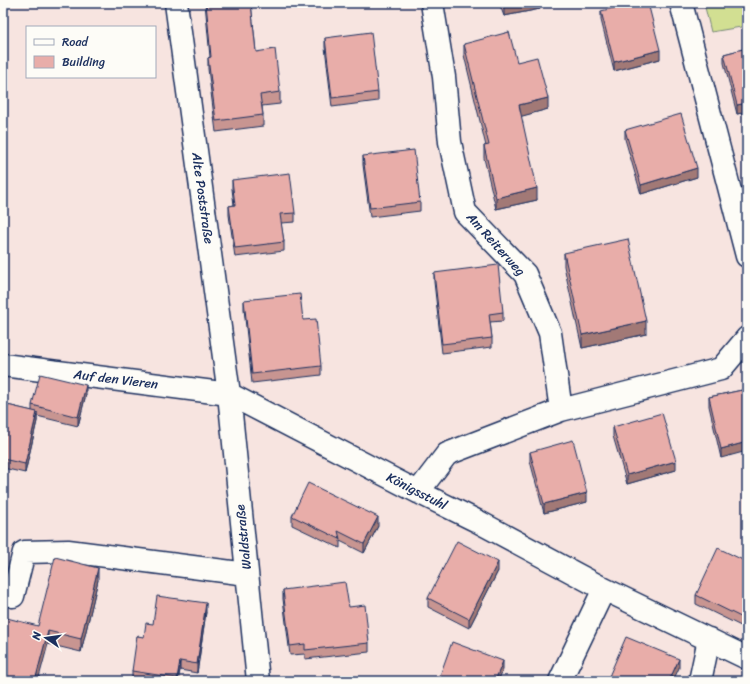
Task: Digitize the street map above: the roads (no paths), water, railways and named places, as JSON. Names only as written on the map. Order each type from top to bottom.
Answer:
[{"type":"street","name":"Alte Poststraße","points":[[176,3],[229,394]]},
{"type":"street","name":"Am Reiterweg","points":[[432,3],[444,77],[450,142],[465,212],[525,274],[550,333],[561,410]]},
{"type":"street","points":[[681,3],[747,256]]},
{"type":"street","points":[[418,492],[447,454],[561,410],[721,369],[747,338]]},
{"type":"street","name":"Auf den Vieren","points":[[3,364],[229,394]]},
{"type":"street","name":"Königsstuhl","points":[[229,394],[477,521],[604,589],[747,658]]},
{"type":"street","name":"Waldstraße","points":[[229,394],[258,681]]},
{"type":"street","points":[[13,596],[24,552],[68,551],[247,574]]},
{"type":"street","points":[[560,681],[604,589]]},
{"type":"street","points":[[700,681],[709,639]]}]
